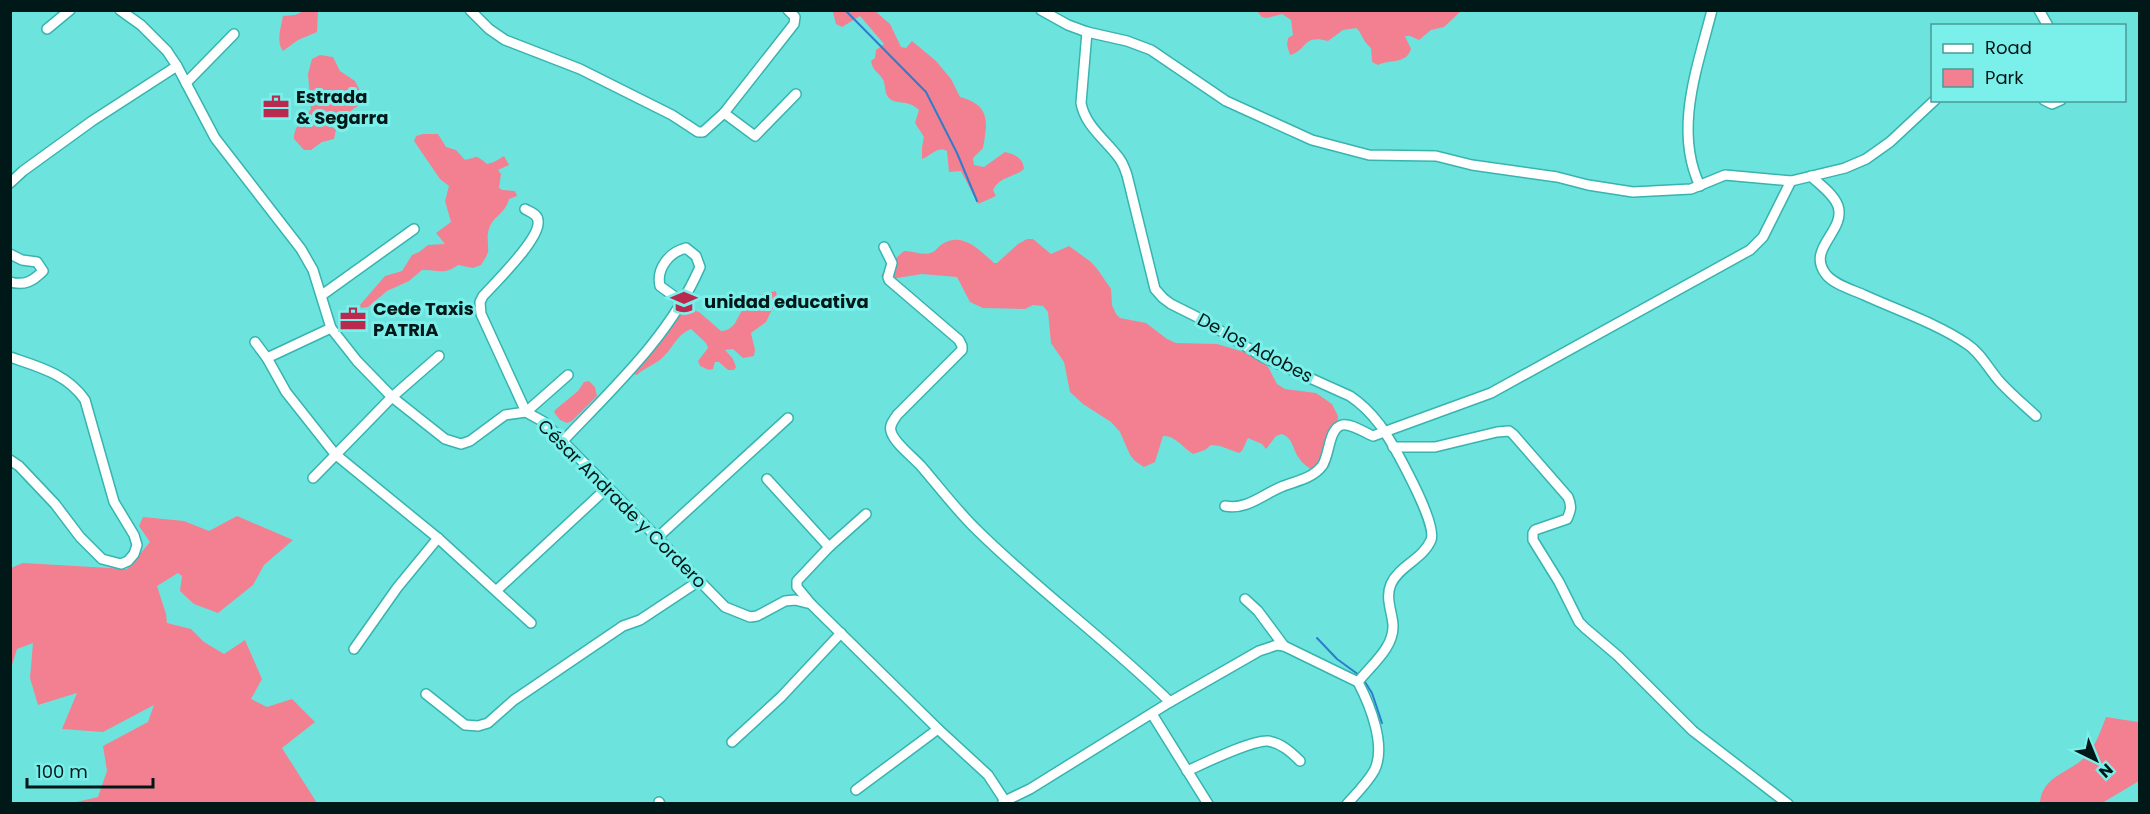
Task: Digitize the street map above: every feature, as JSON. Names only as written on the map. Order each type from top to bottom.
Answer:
[{"type":"street","points":[[47,29],[70,10]]},
{"type":"street","name":"César Andrade y Cordero","points":[[120,10],[141,25],[167,51],[215,138],[301,249],[313,270],[331,328],[357,361],[392,397],[445,440],[461,444],[470,441],[505,415],[526,412],[544,422],[725,607],[743,616],[757,616],[785,601],[795,600],[811,604]]},
{"type":"street","points":[[470,10],[489,29],[505,40],[580,69],[672,115],[698,132],[703,132],[724,113],[794,24],[795,17],[788,10]]},
{"type":"street","points":[[1041,10],[1068,25],[1087,32],[1127,41],[1150,50],[1226,101],[1312,140],[1369,155],[1436,156],[1472,165],[1557,177],[1633,192],[1663,192],[1700,186],[1725,175],[1791,182],[1845,168],[1866,159],[1890,142],[1933,102]]},
{"type":"street","points":[[1700,186],[1691,161],[1689,113],[1712,10]]},
{"type":"street","points":[[2039,10],[2047,24]]},
{"type":"street","name":"De los Adobes","points":[[1087,32],[1083,111],[1087,120],[1120,159],[1127,175],[1152,277],[1159,294],[1171,304],[1203,320],[1263,357],[1350,396],[1363,405],[1384,431],[1429,517],[1432,539],[1425,550],[1391,584],[1388,600],[1393,625],[1387,647],[1359,681]]},
{"type":"street","points":[[186,83],[234,34]]},
{"type":"street","points":[[10,183],[22,171],[82,128],[177,66]]},
{"type":"street","points":[[724,113],[754,136],[796,94]]},
{"type":"street","points":[[1811,176],[1828,190],[1839,207],[1839,220],[1820,255],[1820,264],[1826,276],[1967,344],[1999,382],[2036,416]]},
{"type":"street","points":[[1225,506],[1245,505],[1283,486],[1313,475],[1326,460],[1334,432],[1340,426],[1345,424],[1373,435],[1491,393],[1750,250],[1762,237],[1791,182]]},
{"type":"street","points":[[525,210],[536,215],[539,220],[538,228],[524,251],[480,302],[481,314],[526,412],[568,375]]},
{"type":"street","points":[[322,295],[414,229]]},
{"type":"street","points":[[884,247],[892,263],[889,280],[962,345],[962,350],[897,415],[891,425],[891,432],[952,505],[979,532],[1144,676],[1170,702]]},
{"type":"street","points":[[563,441],[649,349],[682,302],[700,267],[696,256],[686,248],[672,254],[664,264],[659,280],[660,286],[682,302]]},
{"type":"street","points":[[10,254],[22,260],[37,262],[43,271],[30,282],[10,282]]},
{"type":"street","points":[[267,358],[331,328]]},
{"type":"street","points":[[255,342],[286,392],[335,453],[438,538],[531,623]]},
{"type":"street","points":[[313,478],[392,397],[439,356]]},
{"type":"street","points":[[10,357],[49,370],[76,386],[85,400],[114,502],[137,544],[134,554],[128,561],[121,564],[102,559],[80,537],[55,504],[19,466],[10,460]]},
{"type":"street","points":[[657,538],[788,418]]},
{"type":"street","points":[[1393,447],[1435,447],[1497,432],[1509,431],[1513,434],[1568,497],[1571,504],[1571,511],[1567,519],[1538,528],[1533,533],[1533,540],[1559,582],[1579,621],[1618,656],[1693,731],[1788,804]]},
{"type":"street","points":[[767,479],[829,548]]},
{"type":"street","points":[[497,590],[608,487]]},
{"type":"street","points":[[866,514],[797,581],[797,587],[811,604],[988,775],[1005,803],[1170,702],[1259,651],[1277,645],[1284,646],[1359,681],[1376,729],[1379,746],[1375,770],[1347,804]]},
{"type":"street","points":[[354,649],[397,588],[438,538]]},
{"type":"street","points":[[426,694],[465,725],[478,726],[488,723],[514,700],[623,626],[640,620],[699,581]]},
{"type":"street","points":[[1245,599],[1264,619],[1284,646]]},
{"type":"street","points":[[732,742],[788,689],[841,633]]},
{"type":"street","points":[[1152,714],[1208,804]]},
{"type":"street","points":[[856,790],[938,729]]},
{"type":"street","points":[[1187,771],[1254,743],[1267,741],[1281,745],[1300,761]]},
{"type":"green space","points":[[304,11],[318,11],[317,32],[298,40],[283,51],[279,39],[283,16],[295,15]]},
{"type":"green space","points":[[824,11],[875,11],[890,24],[901,47],[906,48],[912,41],[936,61],[951,79],[960,97],[970,100],[982,110],[986,122],[985,138],[983,148],[973,158],[974,165],[984,167],[1005,152],[1018,157],[1024,169],[999,182],[993,190],[996,196],[978,204],[961,171],[949,172],[947,151],[940,150],[922,159],[924,137],[915,123],[919,110],[910,104],[894,101],[888,97],[883,80],[871,61],[875,58],[876,50],[884,44],[860,16],[842,27],[836,24],[833,12]]},
{"type":"green space","points":[[1257,11],[1461,11],[1444,27],[1431,30],[1419,40],[1405,36],[1411,49],[1409,54],[1401,60],[1378,65],[1372,62],[1371,48],[1356,28],[1343,30],[1328,41],[1320,39],[1309,41],[1296,53],[1290,55],[1287,45],[1288,38],[1293,35],[1291,20],[1282,14],[1262,17]]},
{"type":"green space","points":[[320,55],[333,57],[340,71],[355,81],[362,103],[342,117],[330,121],[331,126],[336,130],[334,139],[322,142],[311,150],[304,150],[294,139],[294,134],[311,109],[308,74],[312,59]]},
{"type":"green space","points":[[438,134],[446,147],[456,150],[465,160],[477,157],[487,164],[504,156],[509,165],[498,170],[501,174],[499,188],[515,191],[517,196],[509,199],[505,208],[493,221],[488,235],[488,252],[481,265],[473,268],[458,265],[444,271],[422,270],[409,281],[387,291],[368,307],[361,308],[360,305],[385,276],[402,271],[412,255],[428,245],[445,244],[436,233],[451,222],[445,201],[449,186],[440,179],[414,141],[416,136]]},
{"type":"green space","points":[[1027,239],[1033,239],[1051,254],[1069,246],[1091,262],[1111,289],[1112,305],[1120,318],[1146,323],[1176,343],[1217,344],[1254,355],[1267,365],[1277,384],[1285,389],[1316,393],[1332,404],[1338,416],[1334,450],[1329,467],[1318,474],[1310,469],[1297,455],[1289,439],[1282,434],[1276,436],[1266,449],[1262,444],[1248,438],[1239,453],[1211,445],[1193,454],[1175,440],[1163,436],[1155,462],[1144,467],[1130,455],[1120,432],[1111,422],[1083,404],[1070,392],[1064,362],[1051,343],[1048,312],[1043,306],[1033,305],[1025,309],[983,308],[970,302],[957,277],[922,274],[885,280],[881,276],[887,266],[904,251],[929,253],[944,243],[958,240],[971,244],[997,263]]},
{"type":"green space","points":[[776,291],[777,299],[766,322],[751,333],[754,356],[743,358],[733,349],[725,350],[733,359],[736,367],[734,370],[728,370],[719,362],[715,362],[713,369],[709,370],[700,366],[698,361],[708,348],[706,343],[691,329],[678,338],[661,359],[637,375],[634,374],[634,370],[669,325],[687,308],[699,312],[721,331],[730,328],[751,302],[763,294]]},
{"type":"green space","points":[[589,381],[595,387],[597,396],[572,421],[567,423],[560,420],[555,410],[578,391],[584,382]]},
{"type":"green space","points":[[237,516],[293,540],[264,565],[253,585],[218,613],[194,604],[180,591],[182,576],[178,573],[157,586],[167,623],[191,629],[204,642],[224,654],[245,640],[262,679],[251,699],[267,707],[292,699],[315,722],[282,748],[317,803],[72,803],[98,797],[107,771],[103,746],[148,722],[154,705],[103,732],[62,729],[77,693],[38,705],[30,678],[33,643],[17,649],[11,668],[11,568],[23,563],[127,569],[150,542],[139,526],[143,517],[184,521],[209,531]]},
{"type":"green space","points":[[2106,717],[2138,722],[2140,727],[2139,781],[2102,803],[2040,803],[2046,786],[2087,755]]},
{"type":"waterway","points":[[845,10],[926,92],[957,153],[977,201]]},
{"type":"waterway","points":[[1317,638],[1337,659],[1359,675]]},
{"type":"waterway","points":[[1363,679],[1372,693],[1382,723]]},
{"type":"place","name":"Estrada & Segarra","points":[[276,107]]},
{"type":"place","name":"unidad educativa","points":[[684,302]]},
{"type":"place","name":"Cede Taxis PATRIA","points":[[353,319]]}]
